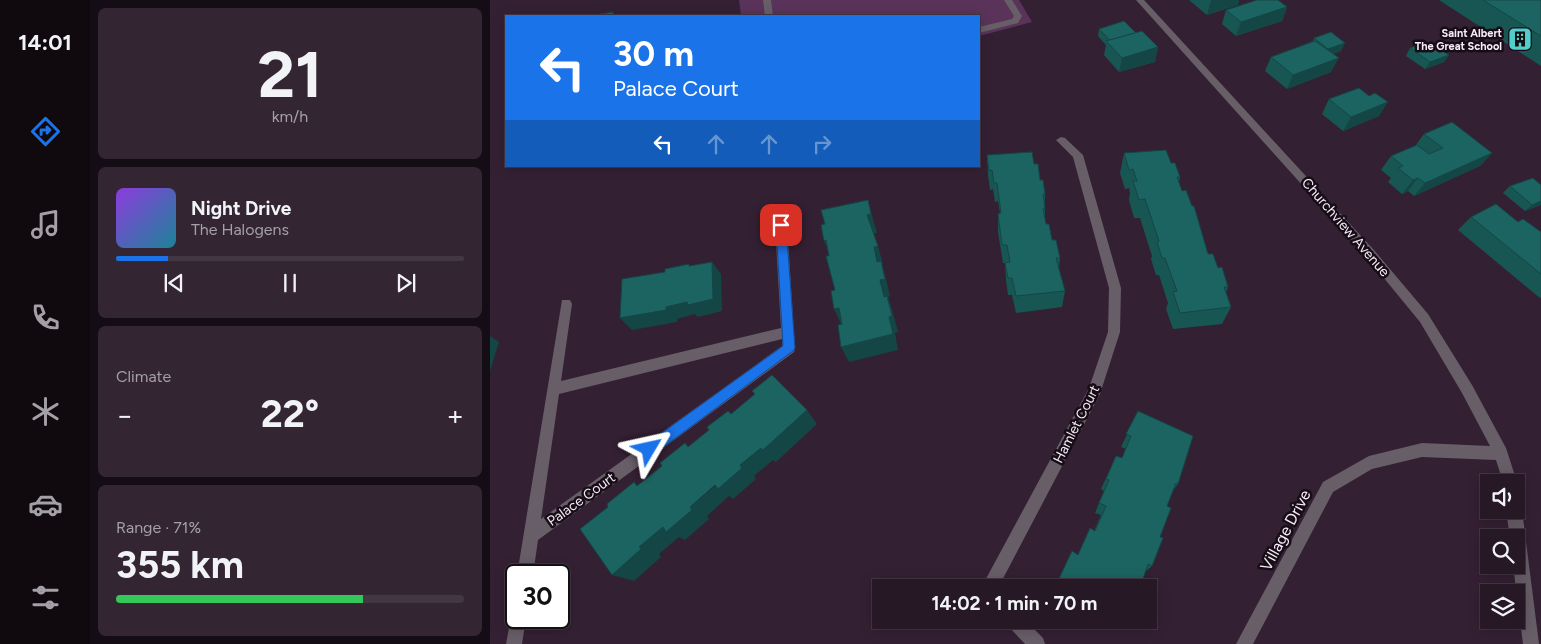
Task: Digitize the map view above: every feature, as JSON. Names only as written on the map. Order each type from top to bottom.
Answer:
[{"type":"street","points":[[767,0],[769,15]]},
{"type":"street","points":[[980,30],[1015,20],[1018,16],[1008,0]]},
{"type":"street","name":"Churchview Avenue","points":[[1140,0],[1369,252],[1424,318],[1467,389],[1501,453],[1508,474]]},
{"type":"street","name":"Hamlet Court","points":[[994,579],[1095,390],[1114,332],[1115,288],[1078,155],[1061,140]]},
{"type":"street","name":"Palace Court","points":[[531,536],[789,348],[781,225]]},
{"type":"street","name":"Palace Court","points":[[527,564],[566,304]]},
{"type":"street","points":[[553,389],[788,332]]},
{"type":"street","name":"Village Drive","points":[[1244,644],[1328,487],[1369,463],[1422,450],[1501,453]]},
{"type":"street","points":[[1515,519],[1531,644]]},
{"type":"street","points":[[514,644],[516,629]]},
{"type":"street","points":[[1023,629],[1037,644]]},
{"type":"shaded area","points":[[739,0],[1019,0],[1032,22],[980,36],[980,15],[741,15]]},
{"type":"building","points":[[1257,0],[1278,0],[1287,7],[1241,22],[1226,10]]},
{"type":"building","points":[[1483,0],[1541,0],[1541,36]]},
{"type":"building","points":[[613,12],[613,15],[594,15]]},
{"type":"building","points":[[1124,21],[1136,33],[1110,40],[1099,29]]},
{"type":"building","points":[[1142,31],[1158,47],[1122,58],[1106,41]]},
{"type":"building","points":[[1331,32],[1345,43],[1328,49],[1314,38]]},
{"type":"building","points":[[1315,41],[1339,58],[1293,75],[1271,57]]},
{"type":"building","points":[[1429,42],[1449,55],[1430,62],[1410,48]]},
{"type":"building","points":[[1359,88],[1369,96],[1375,93],[1388,102],[1351,117],[1329,99]]},
{"type":"building","points":[[1452,122],[1492,153],[1425,183],[1418,178],[1413,180],[1398,168],[1403,166],[1391,156],[1417,145],[1429,154],[1443,148],[1424,134]]},
{"type":"building","points":[[1166,150],[1171,163],[1175,163],[1182,191],[1186,190],[1192,206],[1194,206],[1208,254],[1213,254],[1218,268],[1222,267],[1228,287],[1224,287],[1231,307],[1180,313],[1173,292],[1177,291],[1165,258],[1162,258],[1157,242],[1159,241],[1145,199],[1139,200],[1133,181],[1137,181],[1133,169],[1129,170],[1124,153]]},
{"type":"building","points":[[1032,152],[1034,164],[1038,164],[1040,180],[1043,180],[1045,209],[1043,209],[1046,224],[1049,224],[1052,240],[1056,240],[1060,258],[1056,258],[1065,291],[1016,296],[1012,278],[1008,278],[1005,263],[1010,262],[1007,245],[1002,245],[998,214],[1001,213],[997,183],[994,183],[992,170],[989,171],[987,155]]},
{"type":"building","points":[[1533,178],[1541,185],[1541,201],[1532,205],[1510,186]]},
{"type":"building","points":[[868,200],[871,214],[867,215],[878,246],[874,247],[877,262],[881,261],[885,279],[880,280],[884,297],[887,296],[892,316],[889,317],[893,334],[841,347],[838,325],[842,324],[839,308],[834,309],[831,291],[835,290],[826,256],[829,256],[821,225],[825,224],[821,210]]},
{"type":"building","points":[[1496,204],[1518,222],[1523,219],[1541,232],[1541,274],[1471,217]]},
{"type":"building","points":[[712,262],[713,299],[688,305],[687,302],[666,307],[666,310],[620,318],[622,279],[665,272],[665,269],[689,264],[689,266]]},
{"type":"building","points":[[772,375],[807,410],[763,450],[761,448],[740,465],[742,468],[718,489],[715,485],[690,507],[692,510],[666,532],[663,527],[639,547],[641,549],[612,575],[580,529],[608,507],[607,504],[634,482],[637,486],[662,466],[660,463],[685,443],[688,447],[709,430],[707,427],[728,411],[731,414],[755,394],[752,391]]},
{"type":"building","points":[[1138,411],[1193,436],[1178,484],[1176,483],[1167,506],[1171,508],[1160,537],[1163,538],[1152,566],[1148,564],[1143,579],[1059,579],[1072,551],[1078,555],[1090,528],[1095,531],[1106,506],[1099,503],[1109,480],[1106,479],[1116,456],[1122,458],[1131,436],[1126,434]]},
{"type":"place","name":"Saint Albert The Great School","points":[[1520,39]]},
{"type":"route","points":[[649,449],[789,348],[781,225]]}]
